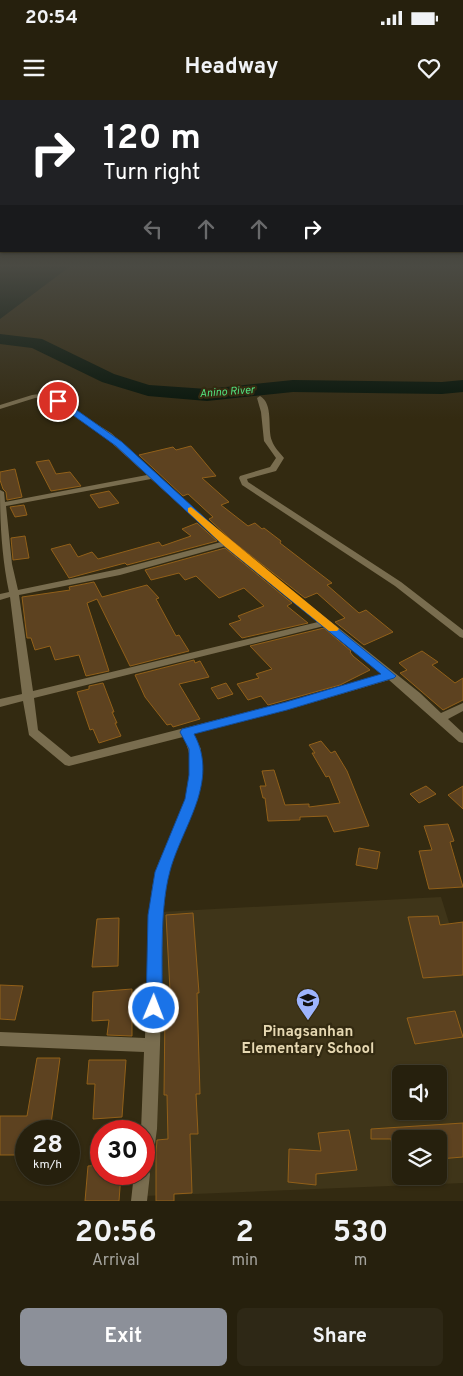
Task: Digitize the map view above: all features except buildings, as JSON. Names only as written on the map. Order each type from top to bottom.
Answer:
[{"type":"street","points":[[0,407],[34,396],[47,395],[108,435],[227,543],[390,676],[463,740]]},
{"type":"street","points":[[260,398],[265,412],[268,441],[280,458],[273,469],[243,478],[246,484],[398,584],[463,635]]},
{"type":"street","points":[[1,504],[153,476]]},
{"type":"street","points":[[0,492],[8,564],[14,594],[33,732],[68,762],[287,706],[390,676]]},
{"type":"street","points":[[0,597],[120,572],[227,543]]},
{"type":"street","points":[[0,702],[326,623]]},
{"type":"street","points":[[440,718],[463,708]]},
{"type":"street","points":[[149,1120],[156,915],[162,872],[189,808],[195,775],[195,749],[186,732]]},
{"type":"street","points":[[0,1039],[153,1045]]},
{"type":"street","points":[[140,1201],[141,1185]]},
{"type":"shaded area","name":"Pinagsanhan Elementary School","points":[[441,897],[463,968],[463,1183],[447,1184],[447,1130],[392,1130],[392,1185],[414,1185],[144,1196],[145,1185],[155,1185],[155,1120],[148,1120],[159,912]]},
{"type":"waterway","name":"Anino River","points":[[0,339],[36,343],[108,378],[148,390],[207,395],[293,386],[442,388],[463,386]]},
{"type":"slow traffic","points":[[191,510],[227,543],[333,629]]},
{"type":"place","name":"Pinagsanhan Elementary School","points":[[308,1021]]},
{"type":"route","points":[[58,401],[119,444],[227,543],[390,676],[287,706],[186,732],[195,749],[195,775],[192,799],[162,872],[156,915],[154,1008]]}]
